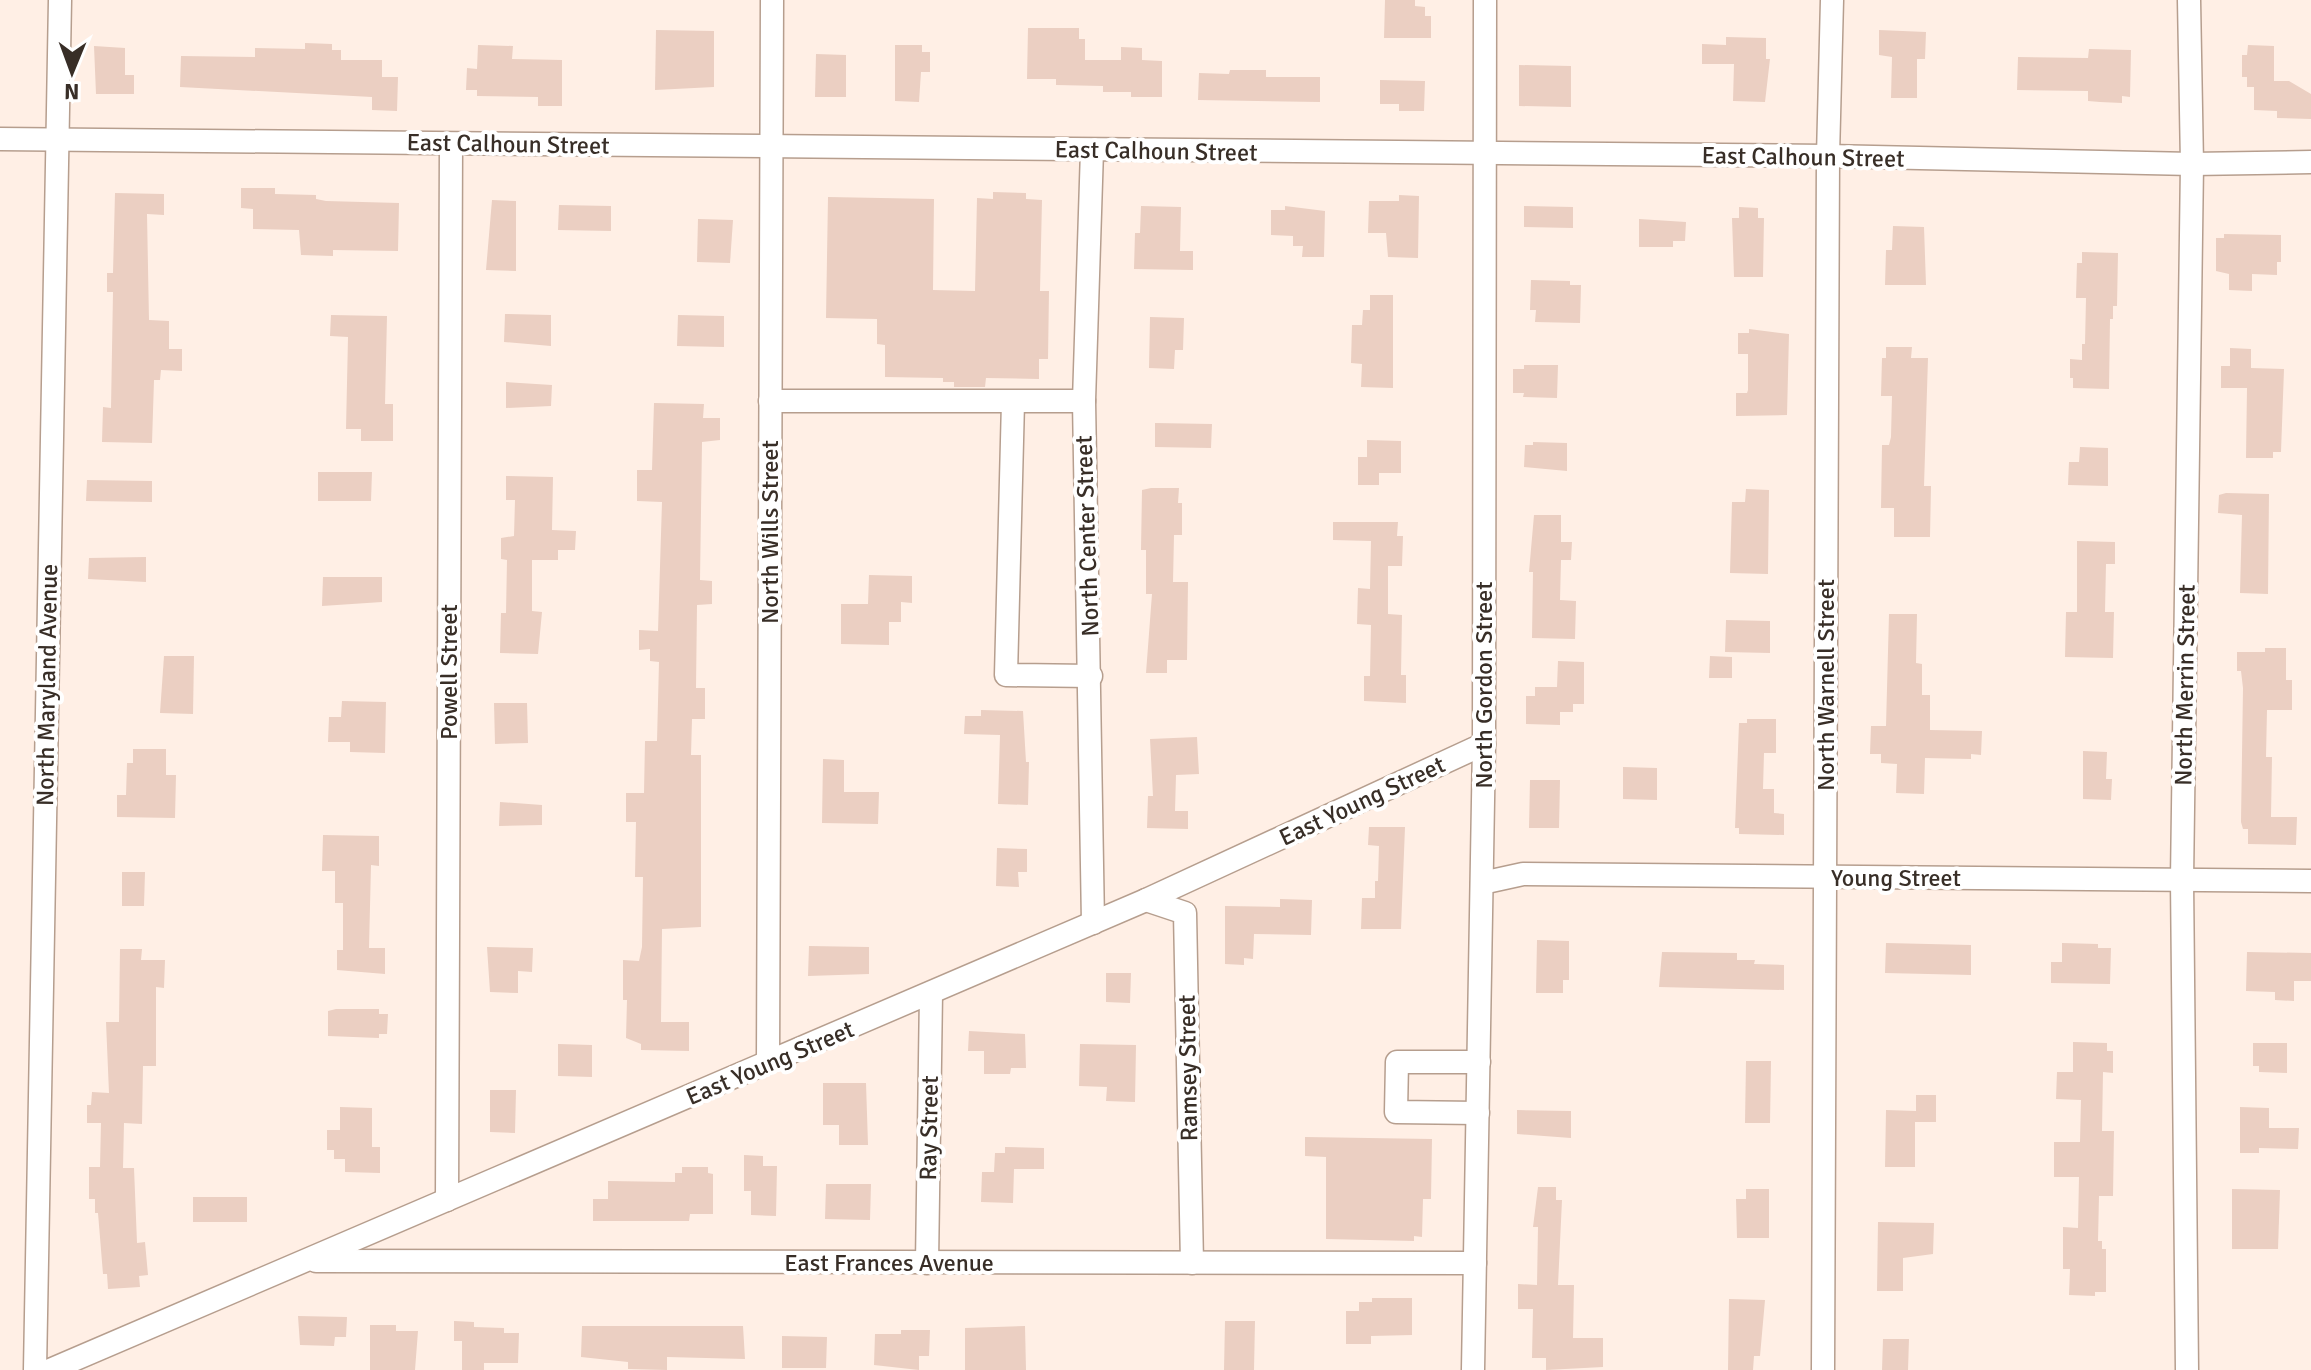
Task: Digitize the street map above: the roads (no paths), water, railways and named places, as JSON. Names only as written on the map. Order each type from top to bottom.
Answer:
[{"type":"street","name":"North Maryland Avenue","points":[[35,1370],[60,0]]},
{"type":"street","name":"North Wills Street","points":[[768,1063],[772,0]]},
{"type":"street","name":"North Gordon Street","points":[[1473,1370],[1484,744],[1485,0]]},
{"type":"street","name":"North Warnell Street","points":[[1823,1370],[1828,156],[1832,0]]},
{"type":"street","name":"North Merrin Street","points":[[2187,1370],[2182,880],[2192,164],[2189,0]]},
{"type":"street","name":"East Calhoun Street","points":[[0,139],[1828,156],[2192,164],[2311,162]]},
{"type":"street","name":"Powell Street","points":[[447,1200],[451,144]]},
{"type":"street","name":"North Center Street","points":[[1092,150],[1084,401],[1093,923]]},
{"type":"street","points":[[770,401],[1084,401]]},
{"type":"street","points":[[1013,402],[1006,675],[1091,676]]},
{"type":"street","name":"East Young Street","points":[[50,1370],[1146,900],[1484,744]]},
{"type":"street","name":"Young Street","points":[[1482,883],[1523,874],[2311,881]]},
{"type":"street","name":"Ramsey Street","points":[[1146,900],[1185,913],[1192,1263]]},
{"type":"street","name":"Ray Street","points":[[927,1263],[931,993]]},
{"type":"street","points":[[1478,1113],[1396,1112],[1397,1062],[1479,1062]]},
{"type":"street","name":"East Frances Avenue","points":[[304,1261],[1475,1263]]}]
